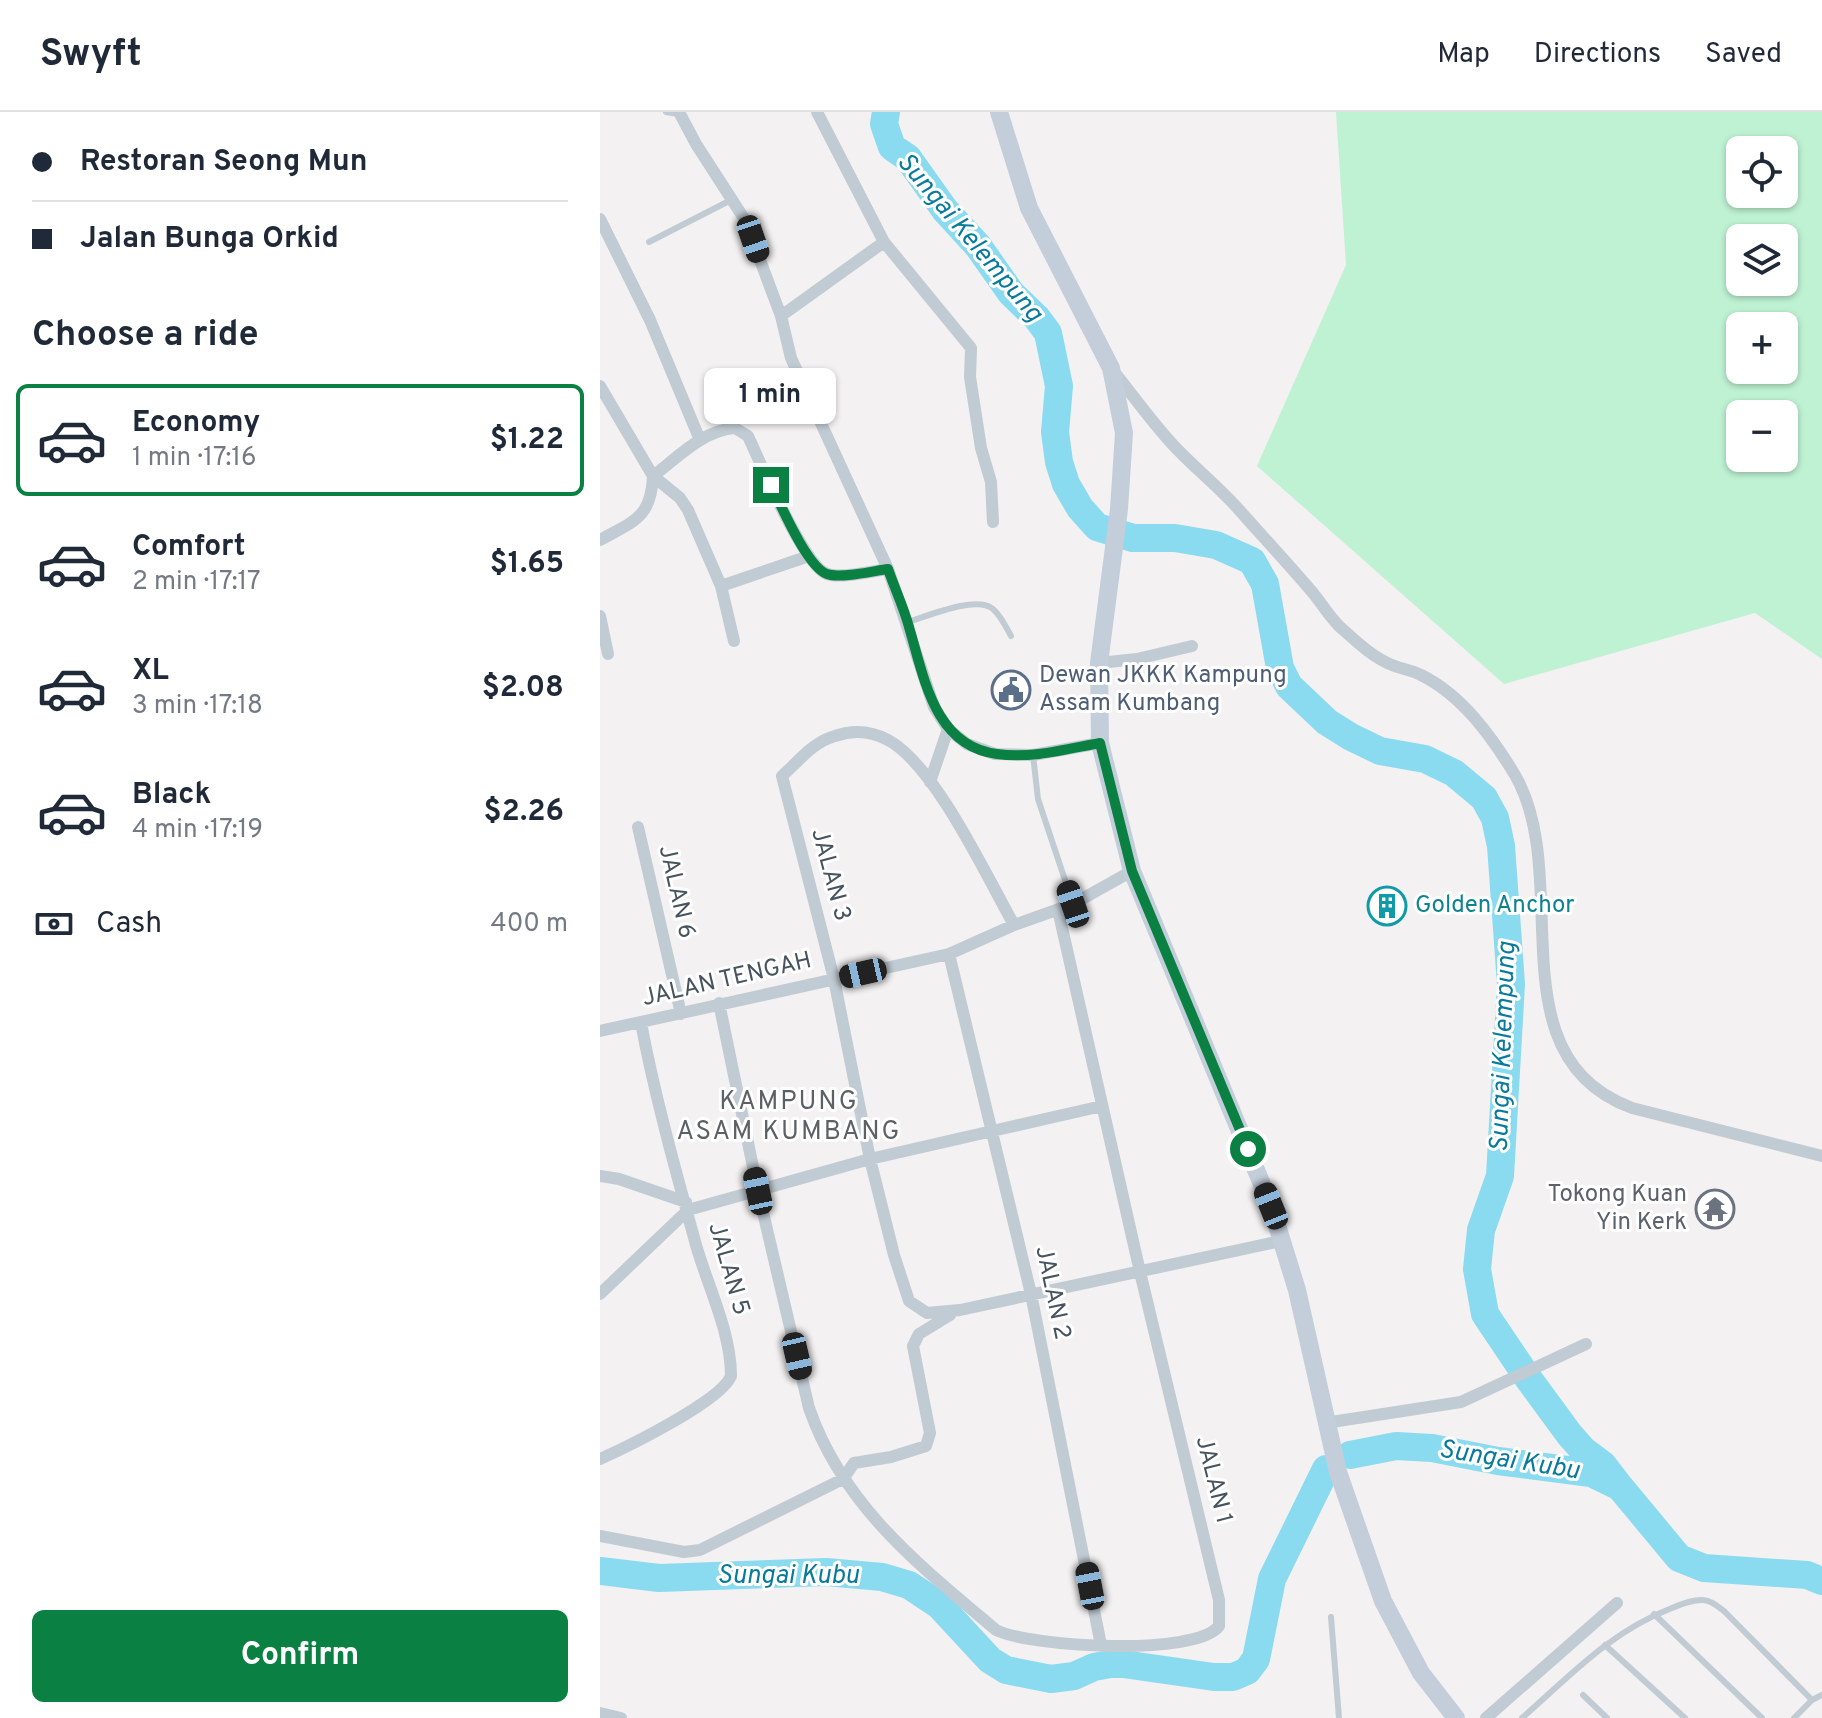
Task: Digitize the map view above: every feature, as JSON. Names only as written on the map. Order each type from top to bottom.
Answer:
[{"type":"main road","points":[[999,112],[1029,208],[1111,368],[1124,433],[1119,509],[1099,663],[1100,743],[1132,871],[1266,1192],[1297,1290],[1338,1472],[1383,1601],[1421,1673],[1456,1718]]},
{"type":"street","points":[[817,112],[884,242],[971,348],[970,377],[981,448],[991,482],[993,522]]},
{"type":"street","points":[[675,113],[745,220],[781,316],[791,358],[888,569],[934,707],[948,729],[980,750],[1013,756],[1100,743]]},
{"type":"street","points":[[600,219],[650,320],[700,440]]},
{"type":"street","points":[[781,316],[884,242]]},
{"type":"street","points":[[1111,368],[1175,447],[1223,492],[1336,623],[1370,654],[1420,674],[1462,704],[1515,776],[1527,804],[1542,893],[1549,1014],[1558,1041],[1572,1067],[1592,1088],[1632,1108],[1822,1156]]},
{"type":"street","points":[[600,386],[653,476],[680,498],[688,510],[721,586],[734,641]]},
{"type":"street","points":[[653,476],[700,440],[728,428],[740,430],[748,436],[795,534],[819,570],[836,576],[888,569]]},
{"type":"street","points":[[600,540],[647,509],[652,499],[653,476]]},
{"type":"street","points":[[721,586],[809,556]]},
{"type":"street","points":[[600,616],[608,654]]},
{"type":"street","points":[[1099,663],[1137,659],[1192,646]]},
{"type":"street","points":[[930,782],[948,729]]},
{"type":"street","name":"JALAN 3","points":[[960,1310],[927,1313],[909,1301],[870,1159],[834,979],[782,776],[819,742],[848,733],[870,732],[900,748],[930,782],[1014,925]]},
{"type":"street","name":"JALAN 6","points":[[638,827],[681,1014]]},
{"type":"street","name":"JALAN TENGAH","points":[[600,1031],[949,954],[1014,925],[1073,904],[1132,871]]},
{"type":"street","name":"JALAN 1","points":[[719,1003],[758,1191],[809,1408],[822,1442],[843,1479],[901,1547],[996,1630],[1010,1637],[1101,1645],[1171,1644],[1203,1638],[1215,1632],[1221,1617],[1219,1600],[1140,1272],[1058,910]]},
{"type":"street","name":"JALAN 2","points":[[949,954],[1031,1294],[1101,1645]]},
{"type":"street","name":"JALAN 5","points":[[600,1459],[695,1408],[724,1387],[731,1376],[718,1312],[649,1066],[641,1023]]},
{"type":"street","points":[[600,1294],[687,1206],[758,1191],[870,1159],[1102,1106]]},
{"type":"street","points":[[600,1176],[619,1179],[687,1206]]},
{"type":"street","points":[[600,1536],[684,1552],[700,1550],[843,1479],[854,1463],[891,1457],[926,1446],[930,1433],[913,1346],[919,1334],[933,1323],[960,1310],[1281,1241]]},
{"type":"street","points":[[1325,1423],[1461,1402],[1586,1344]]},
{"type":"street","points":[[1486,1718],[1617,1603]]},
{"type":"street","points":[[600,1713],[621,1718]]},
{"type":"lane","points":[[649,242],[731,200]]},
{"type":"lane","points":[[908,622],[965,605],[983,604],[993,609],[1011,636]]},
{"type":"lane","points":[[1033,755],[1038,799],[1073,904]]},
{"type":"lane","points":[[1522,1718],[1631,1626],[1686,1602],[1712,1602],[1724,1611],[1812,1700]]},
{"type":"lane","points":[[1654,1614],[1762,1718]]},
{"type":"lane","points":[[1331,1617],[1339,1718]]},
{"type":"lane","points":[[1605,1645],[1685,1718]]},
{"type":"lane","points":[[1583,1695],[1607,1718]]},
{"type":"lane","points":[[1794,1718],[1812,1700],[1822,1695]]},
{"type":"lane","points":[[1529,1712],[1536,1718]]},
{"type":"green space","points":[[1336,112],[1822,112],[1822,659],[1755,613],[1504,684],[1257,466],[1346,265]]},
{"type":"waterway","name":"Sungai Kelempung","points":[[886,112],[884,124],[892,147],[908,158],[1011,293],[1048,333],[1059,386],[1055,432],[1059,462],[1066,484],[1080,508],[1097,527],[1133,538],[1175,538],[1216,545],[1252,561],[1265,584],[1280,668],[1289,686],[1327,722],[1351,737],[1380,751],[1425,759],[1454,773],[1484,798],[1495,818],[1501,846],[1511,984],[1500,1176],[1481,1230],[1477,1269],[1485,1314],[1569,1434],[1603,1465],[1620,1487]]},
{"type":"waterway","name":"Sungai Kubu","points":[[1350,1455],[1396,1446],[1432,1448],[1498,1461],[1591,1473],[1620,1487],[1679,1558],[1704,1568],[1807,1575],[1822,1581]]},
{"type":"waterway","name":"Sungai Kubu","points":[[600,1571],[659,1578],[826,1572],[882,1577],[909,1585],[939,1605],[990,1660],[1006,1670],[1051,1679],[1074,1676],[1094,1667],[1116,1663],[1233,1677],[1247,1671],[1256,1659],[1272,1579],[1326,1469]]},
{"type":"place","name":"Dewan JKKK Kampung Assam Kumbang","points":[[1011,690]]},
{"type":"place","name":"Golden Anchor","points":[[1387,906]]},
{"type":"place","name":"Tokong Kuan Yin Kerk","points":[[1715,1209]]},
{"type":"district","name":"KAMPUNG ASAM KUMBANG","points":[[789,1117]]},
{"type":"route","points":[[771,485],[795,534],[819,570],[836,576],[888,569],[934,707],[948,729],[967,744],[995,754],[1013,756],[1100,743],[1132,871],[1248,1149]]}]
